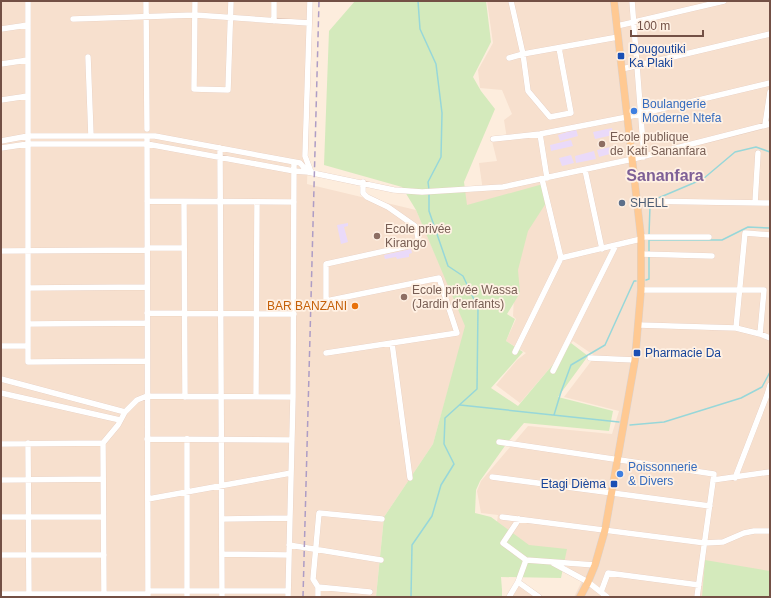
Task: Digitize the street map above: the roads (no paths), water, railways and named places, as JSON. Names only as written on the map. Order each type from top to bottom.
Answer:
[{"type":"main road","points":[[580,597],[595,566],[605,530],[635,360],[641,290],[641,238],[638,201],[614,1]]},
{"type":"street","points":[[28,1],[28,362],[147,361]]},
{"type":"street","points":[[146,1],[147,129]]},
{"type":"street","points":[[195,1],[194,89],[228,90],[230,1]]},
{"type":"street","points":[[274,1],[274,21]]},
{"type":"street","points":[[310,1],[305,156],[310,172]]},
{"type":"street","points":[[511,1],[524,54],[528,91],[550,117],[571,113],[559,48]]},
{"type":"street","points":[[632,1],[644,157]]},
{"type":"street","points":[[617,26],[724,1]]},
{"type":"street","points":[[73,19],[195,15],[309,23]]},
{"type":"street","points":[[1,29],[28,25]]},
{"type":"street","points":[[622,69],[770,34]]},
{"type":"street","points":[[509,58],[524,54],[618,38]]},
{"type":"street","points":[[88,57],[91,136]]},
{"type":"street","points":[[1,64],[28,60]]},
{"type":"street","points":[[493,139],[540,134],[627,117],[770,83]]},
{"type":"street","points":[[1,148],[28,144],[147,144],[220,156],[294,171],[310,172],[363,182],[394,190],[422,192],[503,187],[644,157],[768,125],[770,92]]},
{"type":"street","points":[[1,100],[28,96]]},
{"type":"street","points":[[515,352],[561,258],[545,179],[540,134]]},
{"type":"street","points":[[1,141],[28,136],[154,136],[300,163],[310,172]]},
{"type":"street","points":[[147,136],[148,594]]},
{"type":"street","points":[[220,148],[222,594]]},
{"type":"street","points":[[755,203],[758,153]]},
{"type":"street","points":[[1,594],[29,596],[104,596],[148,594],[288,594],[293,397],[294,162]]},
{"type":"street","points":[[585,170],[602,249]]},
{"type":"street","points":[[326,352],[457,333],[439,278],[326,302],[326,264],[417,244],[418,237],[415,226],[388,207],[363,193],[363,182]]},
{"type":"street","points":[[147,201],[294,202]]},
{"type":"street","points":[[638,201],[770,203]]},
{"type":"street","points":[[184,202],[185,396]]},
{"type":"street","points":[[256,397],[257,202]]},
{"type":"street","points":[[736,328],[745,233],[770,235]]},
{"type":"street","points":[[561,258],[602,249],[641,238],[709,237]]},
{"type":"street","points":[[553,371],[616,245]]},
{"type":"street","points":[[1,251],[184,248]]},
{"type":"street","points":[[641,254],[712,256]]},
{"type":"street","points":[[28,288],[147,287]]},
{"type":"street","points":[[641,290],[764,290],[760,334]]},
{"type":"street","points":[[147,313],[294,314]]},
{"type":"street","points":[[28,324],[147,323]]},
{"type":"street","points":[[639,325],[736,328],[770,338]]},
{"type":"street","points":[[392,343],[410,478]]},
{"type":"street","points":[[1,346],[28,346]]},
{"type":"street","points":[[590,358],[635,360]]},
{"type":"street","points":[[1,379],[125,412]]},
{"type":"street","points":[[735,478],[770,384]]},
{"type":"street","points":[[1,393],[120,420]]},
{"type":"street","points":[[104,596],[103,443],[118,426],[125,412],[137,400],[147,396],[293,397]]},
{"type":"street","points":[[147,438],[292,440]]},
{"type":"street","points":[[187,439],[187,594]]},
{"type":"street","points":[[499,442],[714,474],[697,597]]},
{"type":"street","points":[[28,443],[29,596]]},
{"type":"street","points":[[1,444],[103,443]]},
{"type":"street","points":[[714,480],[770,472]]},
{"type":"street","points":[[148,499],[291,473]]},
{"type":"street","points":[[492,477],[710,506]]},
{"type":"street","points":[[1,480],[103,479]]},
{"type":"street","points":[[318,597],[318,587],[313,578],[319,513],[382,519]]},
{"type":"street","points":[[1,518],[103,517]]},
{"type":"street","points":[[502,517],[705,543],[723,542],[744,533],[754,531],[770,531]]},
{"type":"street","points":[[222,519],[290,518]]},
{"type":"street","points":[[519,519],[503,543],[526,560],[595,566]]},
{"type":"street","points":[[289,545],[381,560]]},
{"type":"street","points":[[222,554],[289,555]]},
{"type":"street","points":[[1,555],[104,555]]},
{"type":"street","points":[[509,597],[518,582],[526,560]]},
{"type":"street","points":[[552,562],[588,582],[607,597]]},
{"type":"street","points":[[600,592],[608,573],[699,586]]},
{"type":"street","points":[[518,582],[539,597]]},
{"type":"street","points":[[318,587],[370,592]]},
{"type":"waterway","points":[[418,1],[420,29],[436,64],[442,113],[441,157],[428,182],[429,190]]},
{"type":"waterway","points":[[656,199],[703,179],[735,152],[756,147],[770,152]]},
{"type":"waterway","points":[[411,597],[412,545],[432,516],[441,485],[454,464],[444,444],[445,418],[477,389],[478,308],[463,276],[448,266],[429,211],[429,194]]},
{"type":"waterway","points":[[649,235],[650,206],[652,204]]},
{"type":"waterway","points":[[649,240],[722,240],[748,227],[770,228]]},
{"type":"waterway","points":[[649,239],[649,253]]},
{"type":"waterway","points":[[646,280],[649,279],[649,257]]},
{"type":"waterway","points":[[554,415],[571,365],[605,345],[634,281],[636,281]]},
{"type":"waterway","points":[[630,425],[664,422],[741,398],[762,387],[770,372]]},
{"type":"waterway","points":[[460,405],[619,422]]},
{"type":"railway","points":[[303,597],[319,1]]},
{"type":"place","name":"Dougoutiki Ka Plaki","points":[[621,56]]},
{"type":"place","name":"Boulangerie Moderne Ntefa","points":[[634,111]]},
{"type":"place","name":"Ecole publique de Kati Sananfara","points":[[602,144]]},
{"type":"place","name":"SHELL","points":[[622,203]]},
{"type":"place","name":"Ecole privée Kirango","points":[[377,236]]},
{"type":"place","name":"Ecole privée Wassa (Jardin d'enfants)","points":[[404,297]]},
{"type":"place","name":"BAR BANZANI","points":[[355,306]]},
{"type":"place","name":"Pharmacie Da","points":[[637,353]]},
{"type":"place","name":"Poissonnerie & Divers","points":[[620,474]]},
{"type":"place","name":"Etagi Dièma","points":[[614,484]]},
{"type":"district","name":"Sananfara","points":[[665,175]]}]
